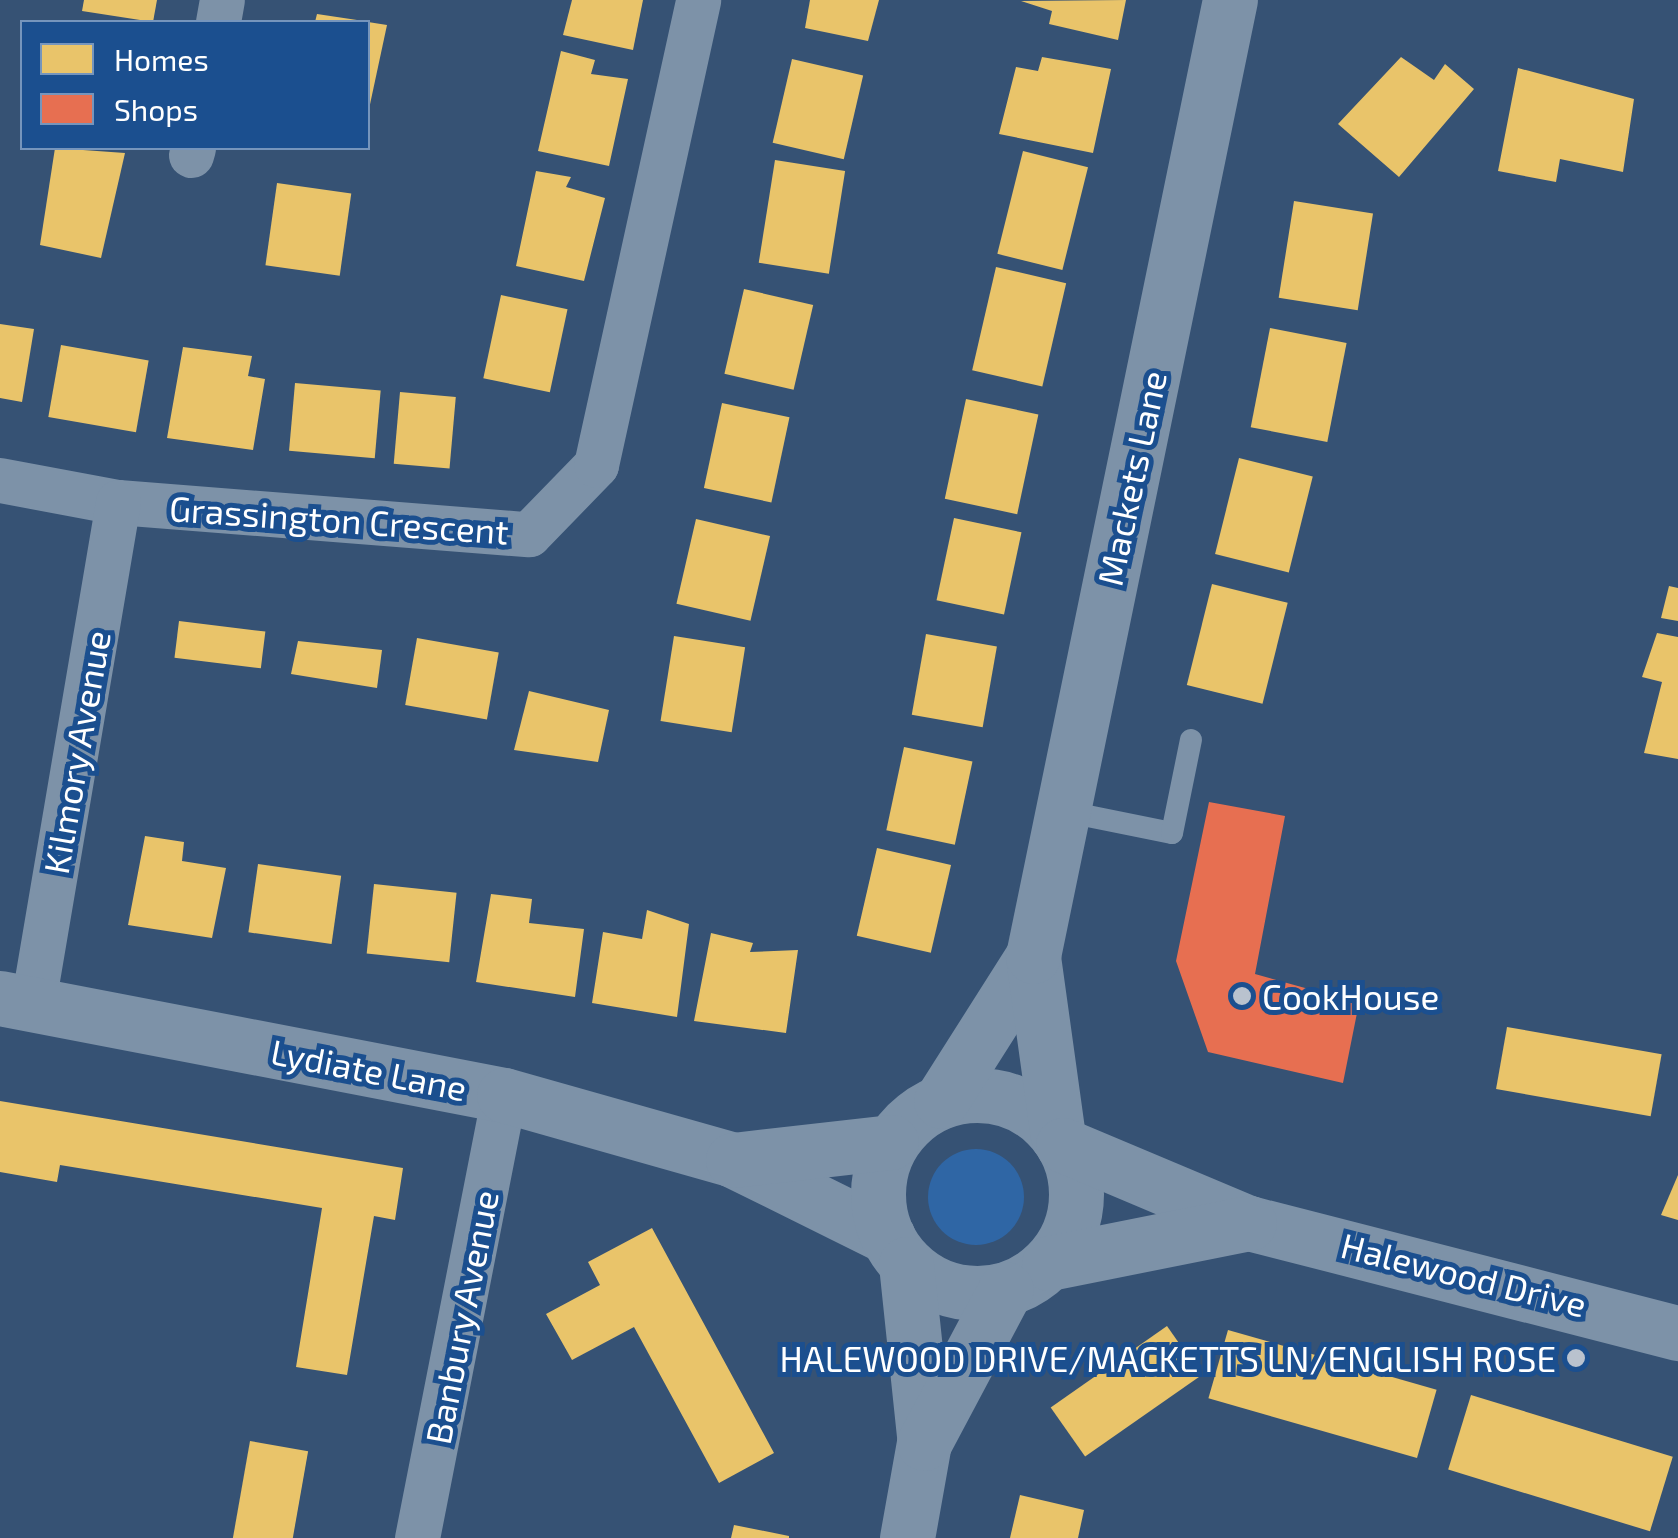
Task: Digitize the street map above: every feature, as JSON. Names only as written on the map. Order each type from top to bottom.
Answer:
[{"type":"street","name":"Grassington Crescent","points":[[0,480],[118,502],[530,534],[596,464],[698,0]]},
{"type":"street","name":"Mackets Lane","points":[[1061,1141],[1032,956],[1230,0]]},
{"type":"street","name":"Kilmory Avenue","points":[[17,1000],[118,502]]},
{"type":"street","name":"Mackets Lane","points":[[941,1100],[1032,956]]},
{"type":"street","name":"Lydiate Lane","points":[[17,1000],[504,1096],[733,1160],[897,1250]]},
{"type":"street","name":"Banbury Avenue","points":[[417,1538],[504,1096]]},
{"type":"street","points":[[907,1538],[924,1443],[897,1250],[878,1206],[891,1142],[941,1100],[1006,1099],[1061,1141],[1076,1206],[1027,1276],[924,1443]]},
{"type":"street","name":"Halewood Drive","points":[[1061,1141],[1249,1223],[1678,1333]]},
{"type":"street","name":"Lydiate Lane","points":[[733,1160],[891,1142]]},
{"type":"street","name":"Halewood Drive","points":[[1027,1276],[1249,1223]]},
{"type":"street","points":[[897,1250],[952,1290],[1027,1276]]},
{"type":"lane","points":[[1062,811],[1172,833],[1191,740]]},
{"type":"shaded area","points":[[976,1149],[994,1152],[1010,1163],[1021,1179],[1021,1215],[1010,1231],[994,1242],[976,1245],[958,1242],[942,1231],[931,1215],[928,1197],[931,1179],[942,1163],[958,1152]]},
{"type":"building: Homes","points":[[84,0],[157,0],[153,20],[82,11]]},
{"type":"building: Homes","points":[[572,0],[643,0],[633,50],[563,35]]},
{"type":"building: Homes","points":[[810,0],[879,0],[868,41],[805,28]]},
{"type":"building: Homes","points":[[1126,0],[1118,40],[1049,24],[1052,11],[1021,1]]},
{"type":"building: Homes","points":[[317,14],[357,20],[316,20]]},
{"type":"building: Homes","points":[[370,22],[387,25],[370,104]]},
{"type":"building: Homes","points":[[561,51],[595,60],[591,74],[628,79],[609,166],[538,151]]},
{"type":"building: Homes","points":[[1042,57],[1111,69],[1093,153],[999,134],[1016,67],[1038,71]]},
{"type":"building: Homes","points":[[1401,57],[1434,80],[1445,64],[1474,89],[1399,177],[1338,124]]},
{"type":"building: Homes","points":[[792,59],[863,75],[844,159],[773,143]]},
{"type":"building: Homes","points":[[1518,68],[1634,99],[1623,172],[1560,159],[1556,182],[1498,171]]},
{"type":"building: Homes","points":[[55,150],[125,153],[101,258],[40,245]]},
{"type":"building: Homes","points":[[1023,151],[1088,167],[1062,270],[997,254]]},
{"type":"building: Homes","points":[[775,160],[845,171],[829,274],[759,263]]},
{"type":"building: Homes","points":[[536,171],[571,177],[566,187],[605,198],[584,281],[516,266]]},
{"type":"building: Homes","points":[[277,183],[351,193],[340,276],[265,265]]},
{"type":"building: Homes","points":[[1294,201],[1373,214],[1358,310],[1279,298]]},
{"type":"building: Homes","points":[[996,267],[1066,283],[1042,386],[972,370]]},
{"type":"building: Homes","points":[[744,289],[813,305],[794,390],[724,374]]},
{"type":"building: Homes","points":[[501,295],[568,309],[550,392],[483,378]]},
{"type":"building: Homes","points":[[0,324],[34,329],[22,402],[0,398]]},
{"type":"building: Homes","points":[[1270,328],[1347,343],[1327,442],[1251,427]]},
{"type":"building: Homes","points":[[61,345],[149,360],[136,432],[48,417]]},
{"type":"building: Homes","points":[[183,347],[252,356],[248,376],[265,379],[253,450],[167,438]]},
{"type":"building: Homes","points":[[295,383],[381,390],[375,458],[289,451]]},
{"type":"building: Homes","points":[[400,392],[456,397],[450,469],[394,464]]},
{"type":"building: Homes","points":[[966,399],[1038,414],[1017,514],[945,499]]},
{"type":"building: Homes","points":[[722,403],[789,417],[771,502],[704,488]]},
{"type":"building: Homes","points":[[1239,458],[1313,476],[1289,572],[1215,554]]},
{"type":"building: Homes","points":[[954,518],[1021,532],[1004,615],[937,600]]},
{"type":"building: Homes","points":[[696,519],[770,536],[750,621],[676,604]]},
{"type":"building: Homes","points":[[1212,584],[1288,603],[1263,704],[1187,685]]},
{"type":"building: Homes","points":[[1669,586],[1678,588],[1678,621],[1661,618]]},
{"type":"building: Homes","points":[[179,621],[265,632],[261,668],[174,658]]},
{"type":"building: Homes","points":[[1657,633],[1678,637],[1678,759],[1644,753],[1662,682],[1642,677]]},
{"type":"building: Homes","points":[[926,634],[997,647],[983,727],[912,715]]},
{"type":"building: Homes","points":[[674,636],[745,647],[732,732],[661,721]]},
{"type":"building: Homes","points":[[417,638],[499,652],[487,719],[405,705]]},
{"type":"building: Homes","points":[[298,641],[382,650],[377,688],[291,674]]},
{"type":"building: Homes","points":[[529,691],[609,710],[598,762],[514,750]]},
{"type":"building: Homes","points":[[904,747],[972,762],[955,845],[886,830]]},
{"type":"building: Homes","points":[[145,836],[184,842],[182,861],[226,868],[212,938],[128,925]]},
{"type":"building: Homes","points":[[877,848],[951,865],[931,953],[857,936]]},
{"type":"building: Homes","points":[[258,864],[341,876],[332,944],[248,932]]},
{"type":"building: Homes","points":[[374,884],[457,893],[449,962],[367,954]]},
{"type":"building: Homes","points":[[491,894],[532,899],[529,923],[584,929],[575,997],[476,982]]},
{"type":"building: Homes","points":[[647,910],[689,924],[677,1017],[592,1003],[603,932],[642,939]]},
{"type":"building: Homes","points":[[711,933],[753,943],[750,952],[798,950],[786,1033],[694,1021]]},
{"type":"building: Homes","points":[[1507,1027],[1662,1054],[1651,1116],[1496,1089]]},
{"type":"building: Homes","points":[[0,1101],[403,1168],[395,1220],[374,1216],[347,1375],[296,1367],[322,1208],[60,1165],[57,1182],[0,1172]]},
{"type":"building: Homes","points":[[1678,1175],[1678,1220],[1661,1215]]},
{"type":"building: Homes","points":[[652,1228],[774,1453],[719,1483],[634,1327],[572,1360],[546,1314],[600,1285],[588,1262]]},
{"type":"building: Homes","points":[[1167,1326],[1201,1375],[1085,1457],[1051,1407]]},
{"type":"building: Homes","points":[[1228,1330],[1437,1390],[1417,1458],[1208,1398]]},
{"type":"building: Homes","points":[[1471,1395],[1673,1457],[1650,1531],[1448,1470]]},
{"type":"building: Homes","points":[[250,1441],[308,1451],[293,1538],[233,1538]]},
{"type":"building: Homes","points":[[1020,1495],[1084,1510],[1078,1538],[1010,1538]]},
{"type":"building: Homes","points":[[734,1525],[789,1536],[789,1538],[731,1538]]},
{"type":"building: Shops","points":[[1209,802],[1285,816],[1255,974],[1359,1003],[1343,1083],[1208,1052],[1176,961]]},
{"type":"place","name":"CookHouse","points":[[1242,996]]},
{"type":"place","name":"HALEWOOD DRIVE/MACKETTS LN/ENGLISH ROSE","points":[[1576,1358]]}]
